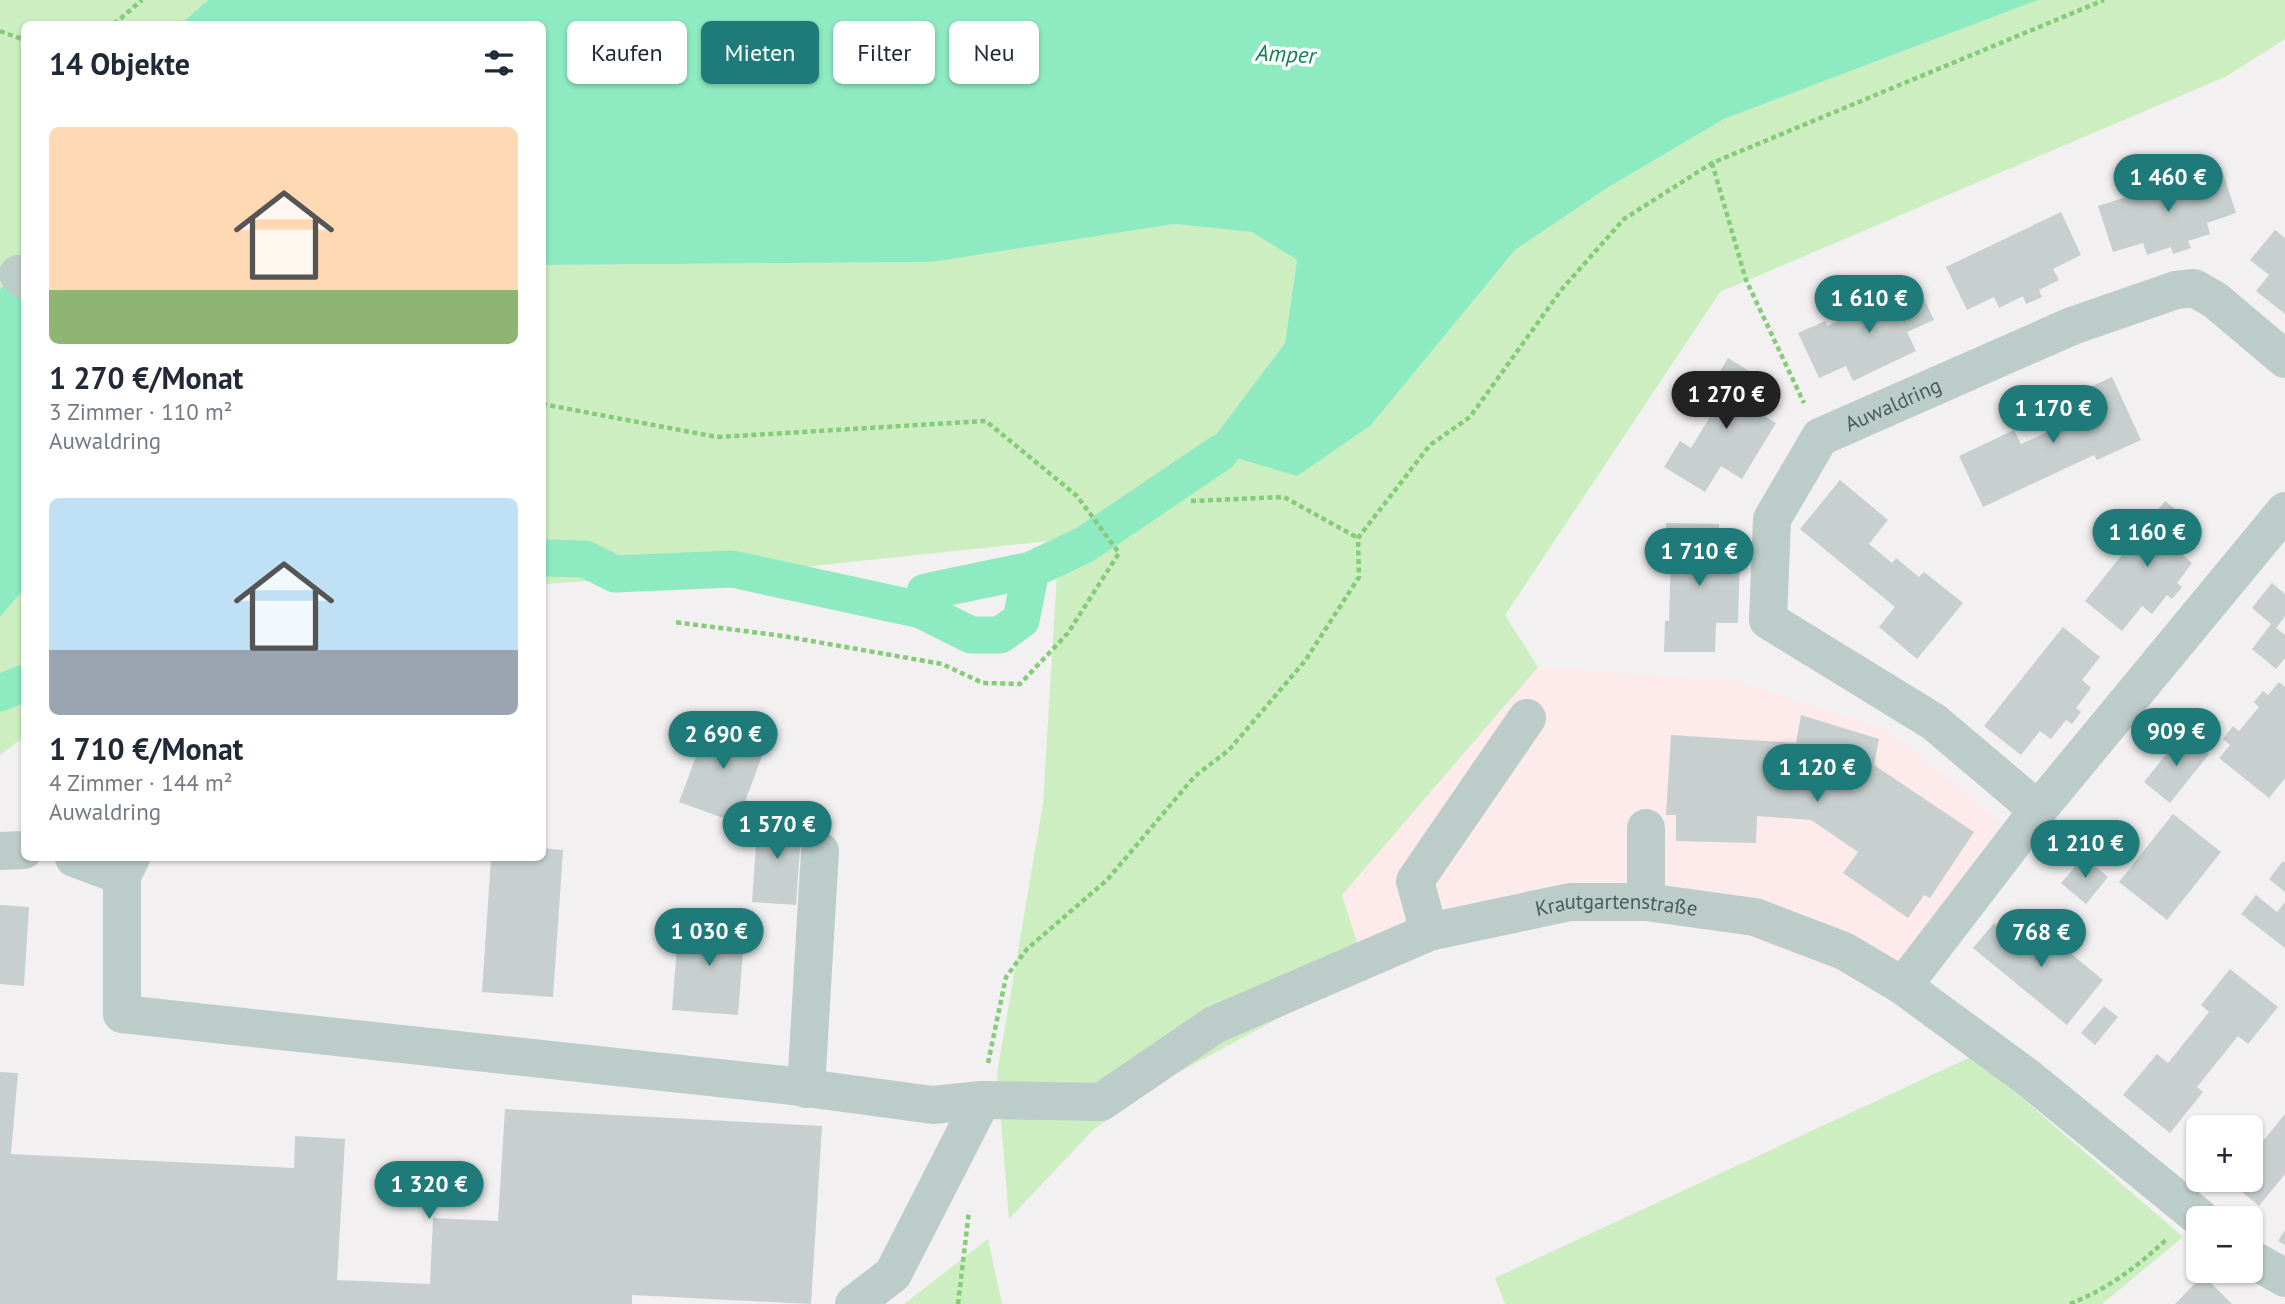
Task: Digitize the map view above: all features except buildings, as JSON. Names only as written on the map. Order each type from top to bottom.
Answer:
[{"type":"street","name":"Auwaldring","points":[[2038,810],[1934,722],[1768,620],[1772,519],[1820,437],[2072,326],[2176,290],[2194,288],[2215,300],[2285,359]]},
{"type":"street","points":[[1903,986],[2038,810],[2285,511]]},
{"type":"street","points":[[1429,932],[1415,881],[1527,718]]},
{"type":"street","points":[[1646,828],[1646,902]]},
{"type":"street","points":[[0,851],[21,850]]},
{"type":"street","points":[[795,1087],[820,851]]},
{"type":"street","points":[[92,861],[127,867]]},
{"type":"street","name":"Krautgartenstraße","points":[[127,867],[122,1014],[795,1087],[933,1105],[982,1100],[1101,1102],[1214,1025],[1429,932],[1570,902],[1646,902],[1755,917],[1844,951],[1903,986],[2027,1077],[2186,1207]]},
{"type":"street","points":[[854,1304],[892,1274],[982,1100]]},
{"type":"street","points":[[2263,1265],[2285,1278]]},
{"type":"path","points":[[116,21],[142,0]]},
{"type":"path","points":[[982,1100],[1006,977],[1027,949],[1107,880],[1195,776],[1229,750],[1305,661],[1359,577],[1357,538],[1430,445],[1470,417],[1562,289],[1624,219],[1712,163],[2104,0]]},
{"type":"path","points":[[0,31],[21,39]]},
{"type":"path","points":[[1712,163],[1746,280],[1820,437]]},
{"type":"path","points":[[546,405],[717,437],[986,421],[1077,496],[1119,553],[1068,633],[1020,684],[983,683],[942,664],[783,636],[674,622]]},
{"type":"path","points":[[1191,501],[1284,497],[1357,538]]},
{"type":"path","points":[[2070,1304],[2104,1290],[2138,1266],[2186,1225]]},
{"type":"shaded area","points":[[0,0],[208,0],[184,21],[21,21],[21,270],[0,289]]},
{"type":"shaded area","points":[[2038,0],[2285,0],[2285,39],[2227,76],[1720,292],[1505,615],[1538,667],[1342,895],[1366,971],[1153,1086],[1093,1130],[1009,1219],[997,1074],[1043,804],[1059,540],[793,568],[546,584],[546,265],[932,262],[1174,224],[1252,232],[1297,260],[1285,343],[1215,436],[1371,425],[1515,250],[1607,188],[1724,119]]},
{"type":"shaded area","points":[[21,592],[21,739],[0,755],[0,617]]},
{"type":"shaded area","points":[[1538,667],[1740,682],[1889,731],[2005,827],[1891,994],[1746,936],[1629,919],[1545,924],[1463,940],[1366,971],[1342,895]]},
{"type":"shaded area","points":[[1973,1056],[2183,1237],[2102,1304],[1505,1304],[1495,1278]]},
{"type":"shaded area","points":[[988,1239],[1002,1304],[904,1304]]},
{"type":"water","name":"Amper","points":[[208,0],[2038,0],[1724,119],[1607,188],[1515,250],[1371,425],[1297,476],[1220,453],[1215,436],[1285,343],[1297,260],[1252,232],[1174,224],[932,262],[546,265],[546,21],[184,21]]},
{"type":"water","points":[[21,270],[21,592],[0,617],[0,289]]},
{"type":"waterway","points":[[546,558],[585,559],[615,574],[732,569],[921,610],[925,592],[1031,570],[1084,545],[1220,453]]},
{"type":"waterway","points":[[921,610],[971,635],[1000,635],[1021,620],[1031,570]]},
{"type":"waterway","points":[[0,693],[21,684]]}]
